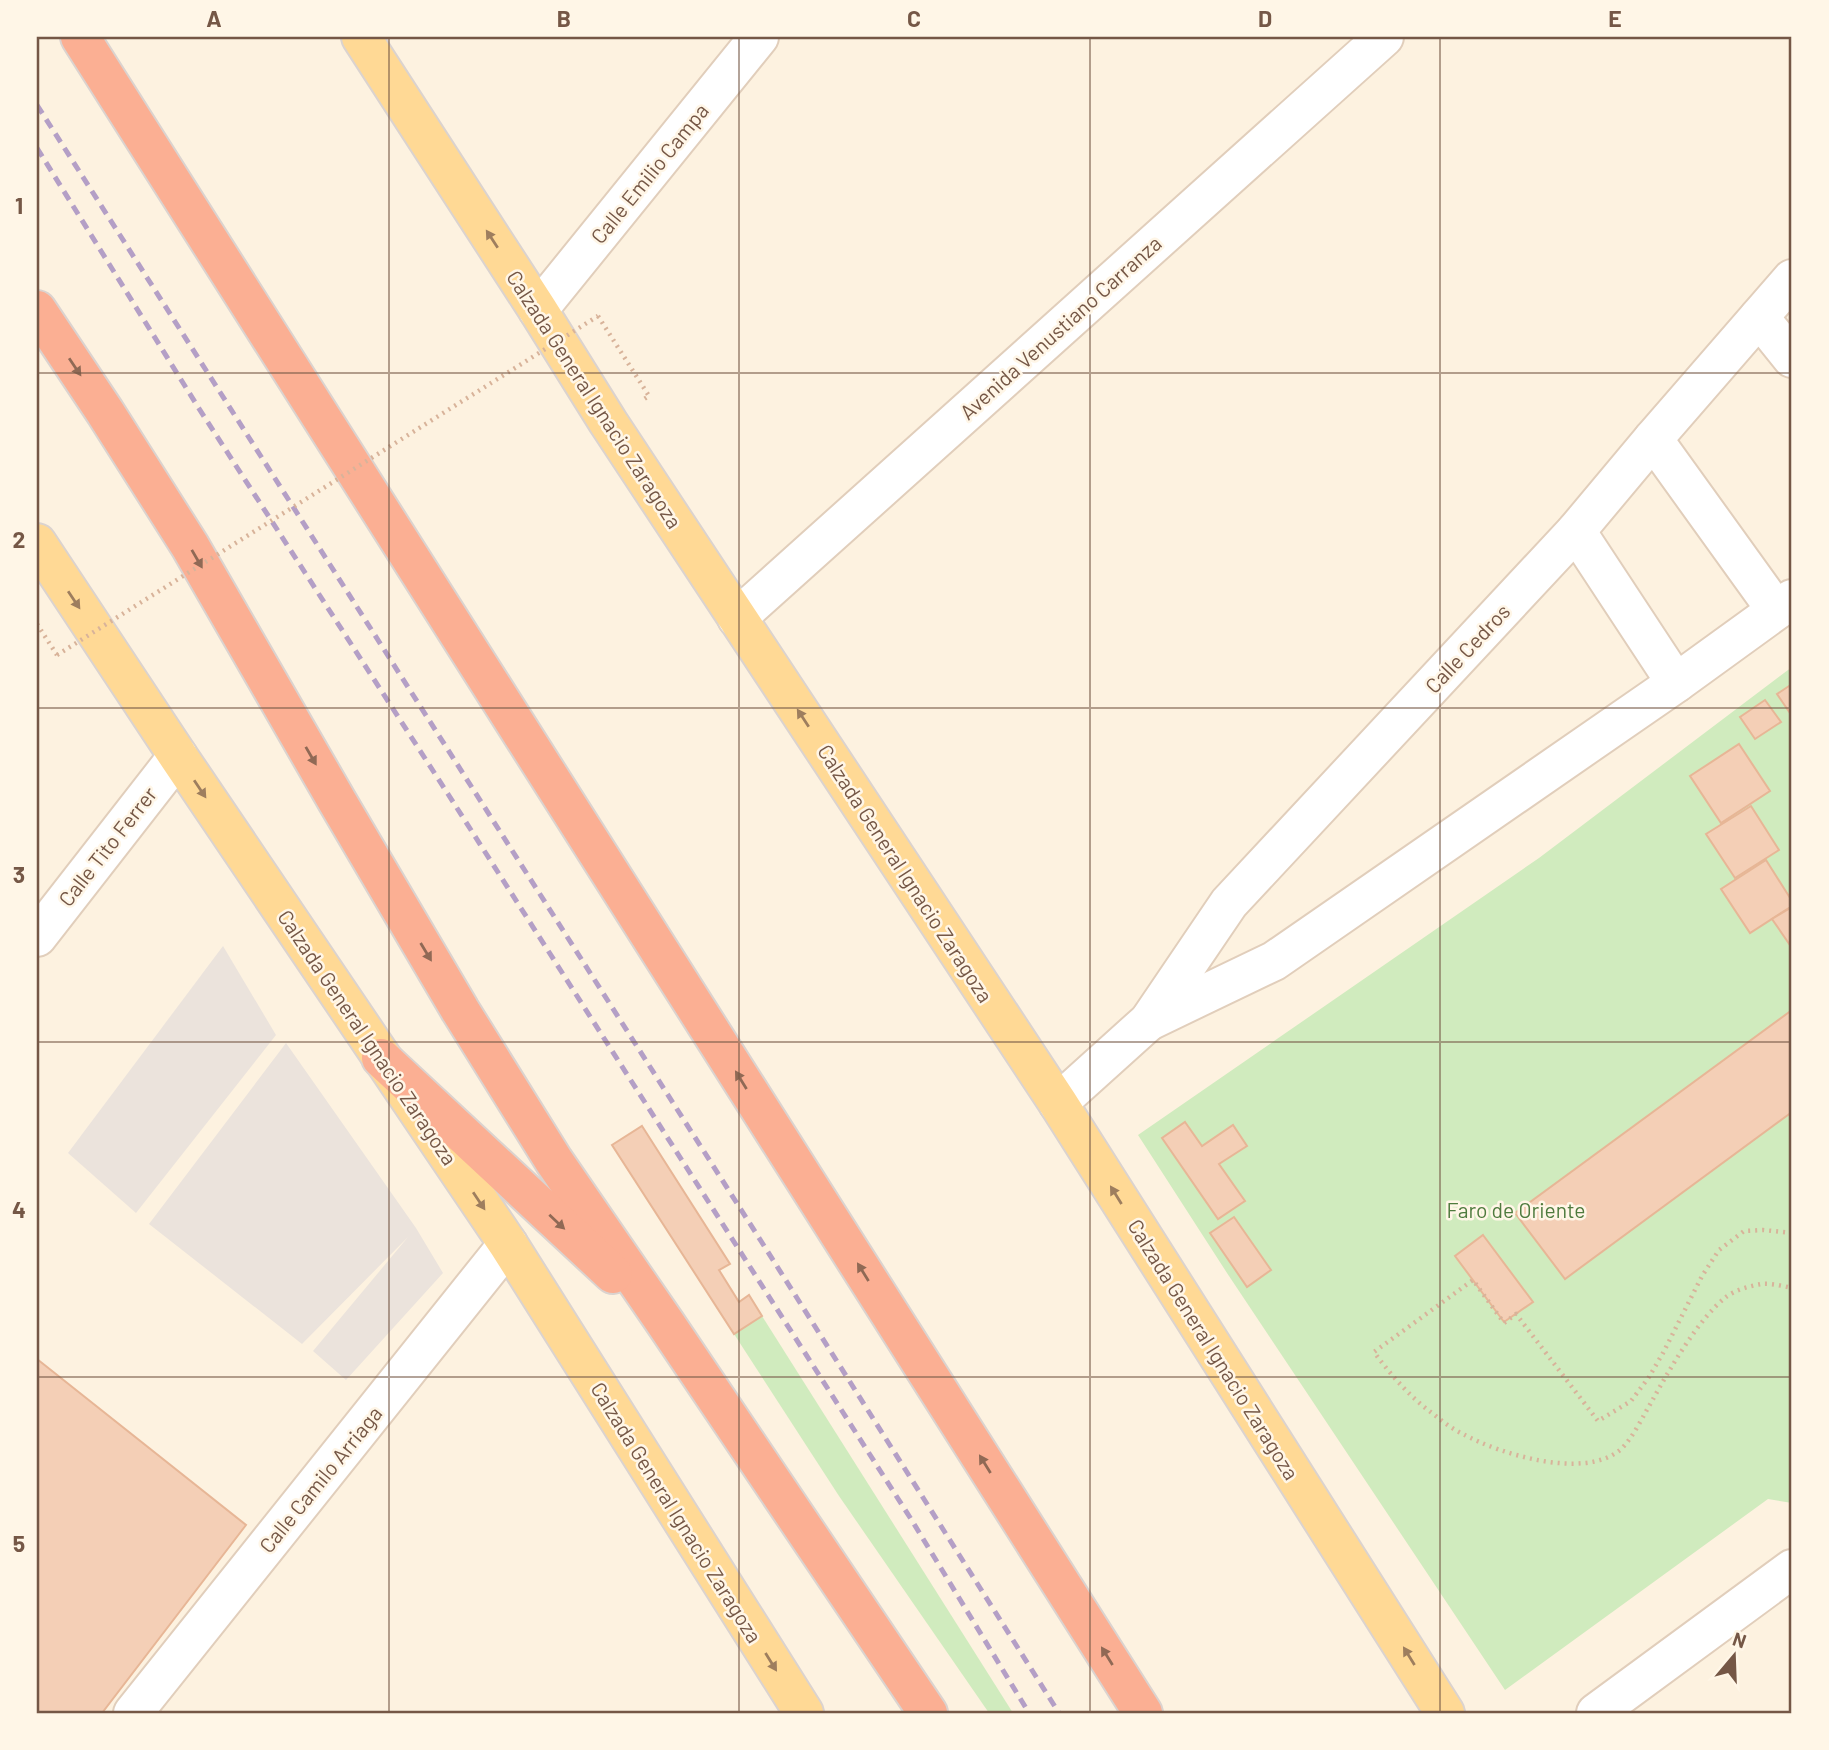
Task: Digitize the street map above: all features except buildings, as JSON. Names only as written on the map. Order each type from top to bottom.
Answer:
[{"type":"highway","points":[[80,37],[1143,1713]]},
{"type":"highway","points":[[37,310],[190,546],[460,1010],[554,1161],[928,1713]]},
{"type":"highway","points":[[382,1058],[666,1324]]},
{"type":"main road","name":"Calzada General Ignacio Zaragoza","points":[[361,37],[608,422],[1058,1104],[1445,1713]]},
{"type":"main road","name":"Calzada General Ignacio Zaragoza","points":[[37,543],[508,1244],[798,1711]]},
{"type":"street","name":"Calle Emilio Campa","points":[[538,310],[760,37]]},
{"type":"street","name":"Avenida Venustiano Carranza","points":[[737,618],[1384,37]]},
{"type":"street","name":"Calle Cedros","points":[[1058,1104],[1149,1021],[1229,903],[1576,531],[1792,279]]},
{"type":"street","points":[[1759,317],[1792,358]]},
{"type":"street","points":[[1653,439],[1784,604]]},
{"type":"street","points":[[1576,531],[1676,683]]},
{"type":"street","name":"Calle Cedros","points":[[1149,1021],[1274,961],[1676,683],[1784,604]]},
{"type":"street","name":"Calle Tito Ferrer","points":[[37,937],[178,756]]},
{"type":"street","name":"Calle Camilo Arriaga","points":[[133,1713],[508,1244]]},
{"type":"street","points":[[1596,1713],[1792,1569]]},
{"type":"path","points":[[37,624],[57,655],[598,316],[649,396]]},
{"type":"path","points":[[1792,1233],[1744,1231],[1719,1250],[1702,1276],[1649,1377],[1631,1401],[1598,1421],[1516,1314],[1504,1323],[1473,1280],[1374,1352],[1402,1386],[1429,1412],[1461,1434],[1492,1448],[1537,1460],[1555,1464],[1583,1464],[1603,1459],[1620,1450],[1639,1424],[1680,1354],[1704,1320],[1727,1296],[1747,1287],[1764,1284],[1792,1289]]},
{"type":"shaded area","points":[[223,946],[276,1035],[136,1213],[68,1153]]},
{"type":"shaded area","points":[[286,1043],[416,1228],[443,1273],[346,1380],[313,1351],[408,1237],[302,1344],[149,1224]]},
{"type":"green space","name":"Faro de Oriente","points":[[1792,667],[1792,1503],[1768,1499],[1505,1690],[1138,1135],[1539,858]]},
{"type":"green space","points":[[762,1316],[1013,1713],[989,1713],[839,1496],[734,1334]]},
{"type":"railway","points":[[37,105],[1059,1713]]},
{"type":"railway","points":[[37,148],[198,407],[911,1519],[1029,1713]]}]
